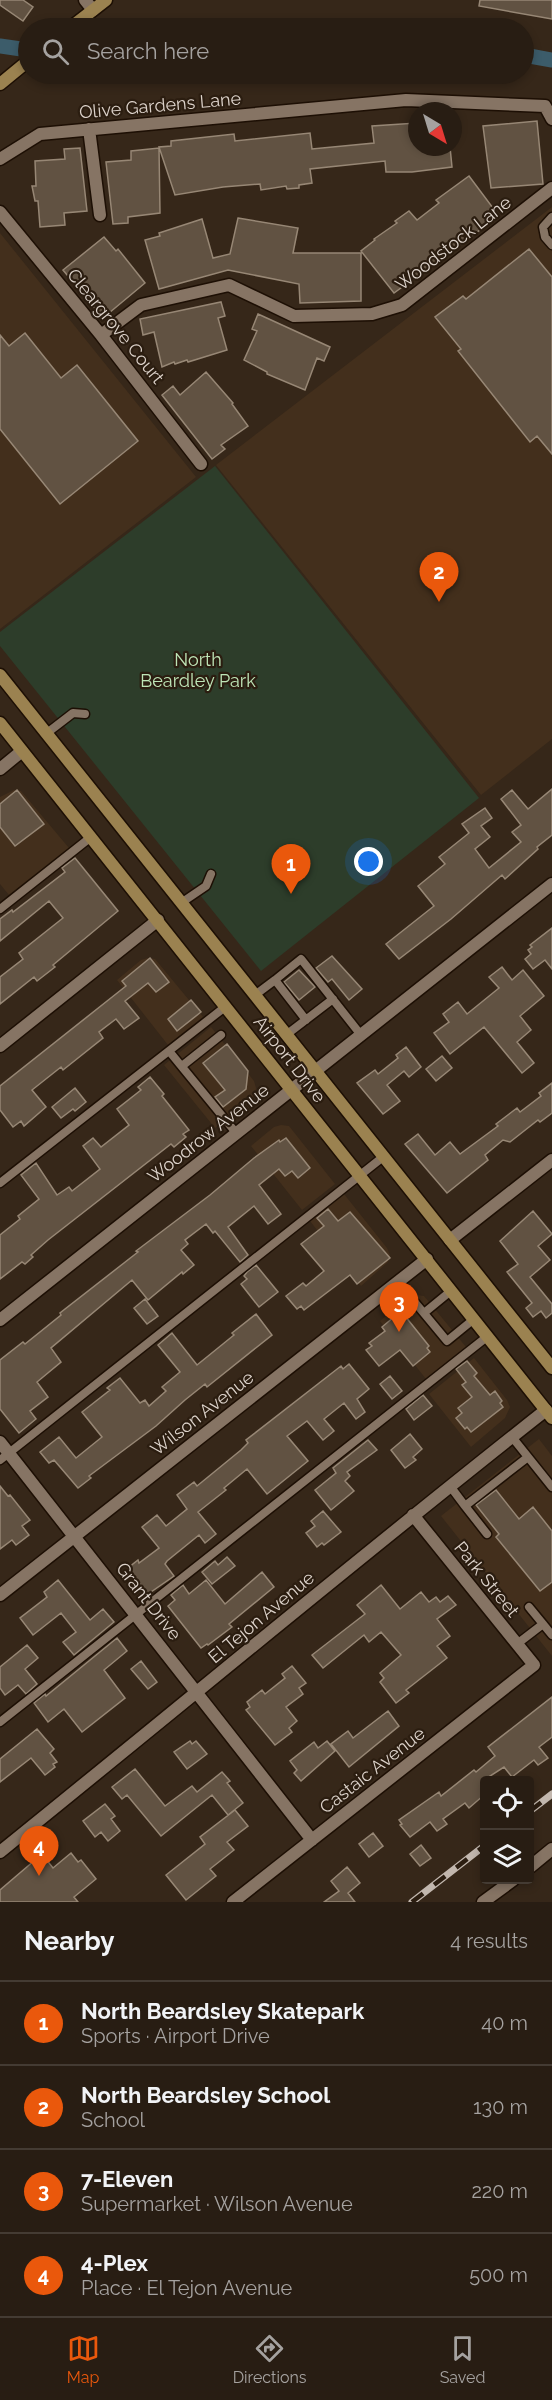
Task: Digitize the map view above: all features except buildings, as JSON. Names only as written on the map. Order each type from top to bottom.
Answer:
[{"type":"main road","points":[[78,18],[89,5],[106,0]]},
{"type":"main road","points":[[0,84],[18,69]]},
{"type":"main road","name":"Airport Drive","points":[[0,675],[552,1368]]},
{"type":"main road","name":"Airport Drive","points":[[0,723],[549,1414]]},
{"type":"street","name":"Olive Gardens Lane","points":[[0,159],[40,134],[406,100],[545,106],[552,119]]},
{"type":"street","points":[[89,129],[100,215]]},
{"type":"street","name":"Woodstock Lane","points":[[101,335],[141,305],[229,285],[294,316],[372,314],[402,305],[552,188]]},
{"type":"street","name":"Cleargrove Court","points":[[0,212],[101,335],[201,464]]},
{"type":"street","points":[[0,769],[22,751]]},
{"type":"street","name":"Woodrow Avenue","points":[[0,1320],[552,884]]},
{"type":"street","points":[[0,1046],[158,920]]},
{"type":"street","points":[[450,1240],[552,1160]]},
{"type":"street","name":"Wilson Avenue","points":[[0,1595],[427,1259]]},
{"type":"street","name":"El Tejon Avenue","points":[[0,1852],[198,1693],[413,1515],[512,1437],[549,1414]]},
{"type":"street","name":"Grant Drive","points":[[0,1442],[4,1456],[74,1536],[312,1840]]},
{"type":"street","name":"Park Street","points":[[413,1515],[534,1665]]},
{"type":"street","name":"Castaic Avenue","points":[[233,1902],[534,1665]]},
{"type":"street","points":[[534,1863],[552,1849]]},
{"type":"street","points":[[483,1902],[508,1884]]},
{"type":"lane","points":[[552,217],[543,227],[545,237],[552,245]]},
{"type":"lane","points":[[46,734],[73,713],[85,714]]},
{"type":"lane","points":[[0,909],[91,837]]},
{"type":"lane","points":[[182,903],[206,886],[211,874]]},
{"type":"lane","points":[[255,996],[301,959],[361,1035]]},
{"type":"lane","points":[[274,980],[306,1020]]},
{"type":"lane","points":[[286,1035],[333,999]]},
{"type":"lane","points":[[0,1184],[225,1007]]},
{"type":"lane","points":[[182,1066],[221,1035]]},
{"type":"lane","points":[[169,1051],[237,1134]]},
{"type":"lane","points":[[4,1456],[383,1156]]},
{"type":"lane","points":[[398,1282],[447,1341],[474,1319]]},
{"type":"lane","points":[[424,1314],[452,1290]]},
{"type":"lane","points":[[0,1722],[488,1336]]},
{"type":"lane","points":[[512,1437],[528,1457],[548,1475],[552,1487]]},
{"type":"lane","points":[[465,1506],[528,1457]]},
{"type":"lane","points":[[450,1486],[487,1534]]},
{"type":"lane","points":[[529,1607],[552,1635]]},
{"type":"lane","points":[[517,1644],[543,1624]]},
{"type":"shaded area","points":[[552,207],[552,739],[481,795],[216,465]]},
{"type":"shaded area","points":[[0,233],[196,477],[0,629]]},
{"type":"shaded area","points":[[14,790],[21,791],[69,848],[9,895],[0,884],[0,797]]},
{"type":"shaded area","points":[[155,959],[203,1017],[168,1045],[117,980],[141,960]]},
{"type":"shaded area","points":[[211,1027],[254,1081],[256,1088],[255,1095],[215,1128],[164,1065]]},
{"type":"shaded area","points":[[289,1126],[335,1184],[302,1210],[251,1146],[274,1127]]},
{"type":"shaded area","points":[[344,1194],[387,1248],[390,1255],[388,1262],[361,1286],[310,1221]]},
{"type":"shaded area","points":[[424,1296],[466,1347],[426,1379],[380,1321],[409,1297]]},
{"type":"shaded area","points":[[474,1358],[510,1407],[505,1418],[471,1447],[429,1394]]},
{"type":"shaded area","points":[[539,1439],[552,1456],[552,1656],[441,1516]]},
{"type":"green space","name":"North Beardley Park","points":[[215,466],[479,798],[261,971],[0,646],[0,632]]},
{"type":"waterway","points":[[0,46],[18,49]]},
{"type":"waterway","points":[[534,57],[552,60]]},
{"type":"railway","points":[[534,1808],[552,1794]]},
{"type":"railway","points":[[412,1902],[480,1849]]},
{"type":"place","name":"North Beardsley School","points":[[439,602]]},
{"type":"place","name":"North Beardsley Skatepark","points":[[291,894]]},
{"type":"place","name":"7-Eleven","points":[[399,1332]]},
{"type":"place","name":"4-Plex","points":[[39,1876]]}]
